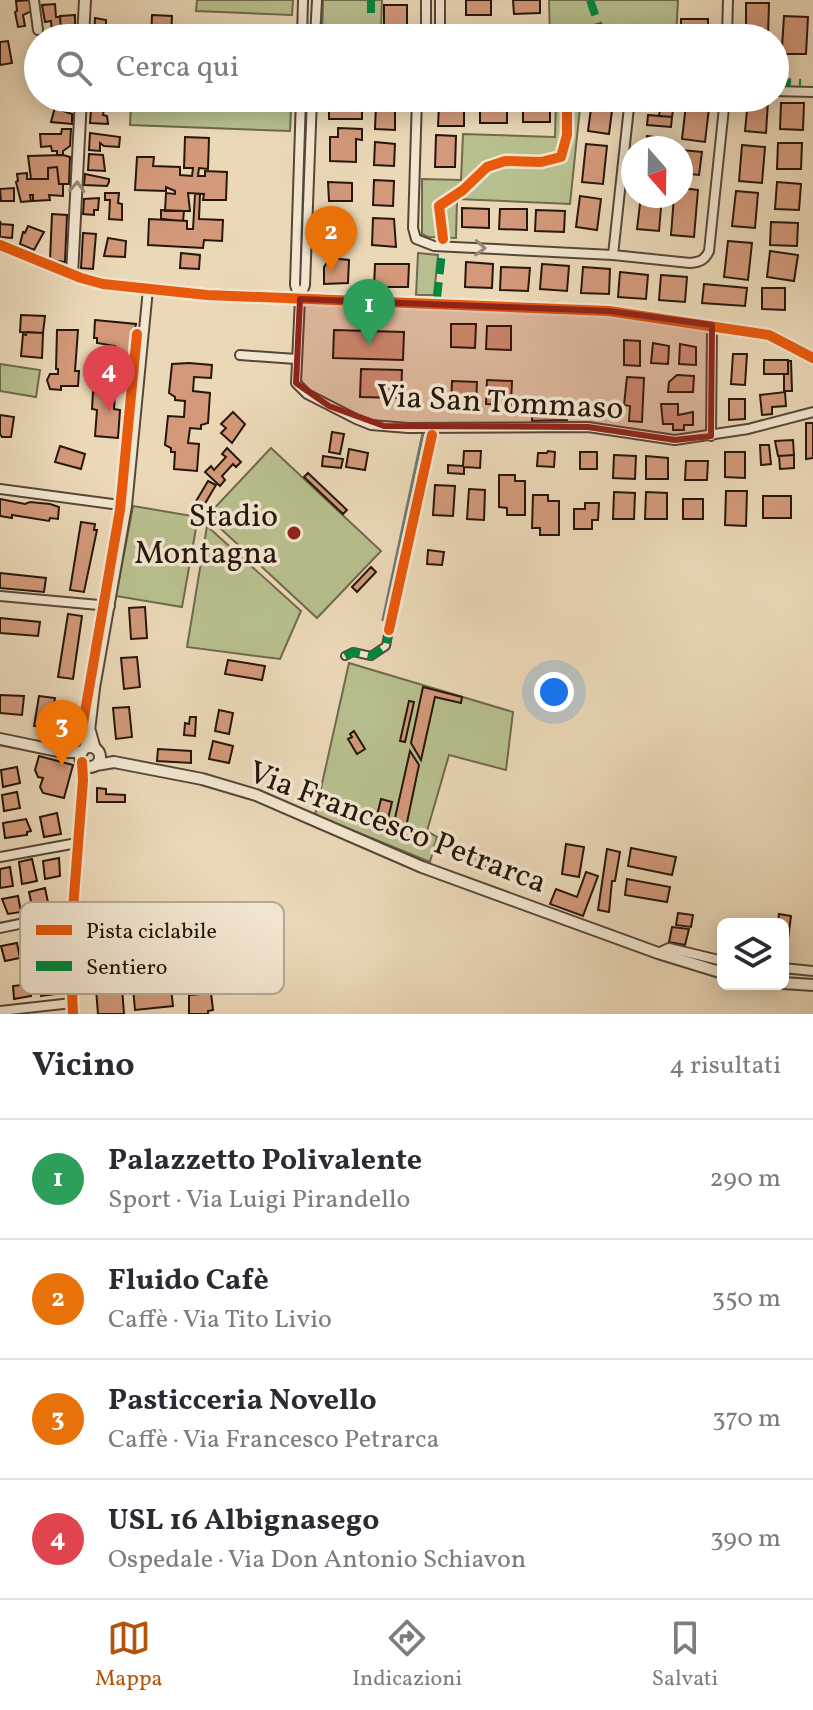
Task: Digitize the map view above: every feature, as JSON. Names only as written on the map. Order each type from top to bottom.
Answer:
[{"type":"street","points":[[34,0],[37,24]]},
{"type":"street","points":[[84,24],[85,0]]},
{"type":"street","points":[[302,24],[303,0]]},
{"type":"street","points":[[316,24],[317,0]]},
{"type":"street","points":[[426,0],[426,24]]},
{"type":"street","points":[[440,0],[440,24]]},
{"type":"street","points":[[727,24],[728,0]]},
{"type":"street","points":[[789,91],[813,92]]},
{"type":"street","points":[[72,275],[80,112]]},
{"type":"street","points":[[303,112],[305,132]]},
{"type":"street","points":[[305,132],[309,112]]},
{"type":"street","points":[[417,112],[413,228],[416,239],[434,246],[613,255],[690,263],[706,257],[723,112]]},
{"type":"street","points":[[613,255],[628,112]]},
{"type":"street","name":"Via San Tommaso","points":[[305,132],[305,285],[300,299],[296,383],[329,406],[371,425],[428,429],[588,427],[675,440],[711,436],[813,412]]},
{"type":"street","points":[[0,245],[72,275],[103,284],[300,299],[609,311],[769,335],[812,354]]},
{"type":"street","points":[[73,902],[83,780],[82,756],[90,731],[127,506],[148,289]]},
{"type":"street","points":[[711,436],[712,325]]},
{"type":"street","points":[[240,355],[296,359]]},
{"type":"street","points":[[0,489],[127,506]]},
{"type":"street","points":[[0,596],[110,606]]},
{"type":"street","points":[[345,656],[353,652],[371,656],[386,646],[389,630]]},
{"type":"street","points":[[83,780],[100,756],[90,731]]},
{"type":"street","points":[[0,739],[82,756],[97,750]]},
{"type":"street","name":"Via Francesco Petrarca","points":[[97,750],[114,762]]},
{"type":"street","points":[[82,756],[88,766],[95,765]]},
{"type":"street","name":"Via Francesco Petrarca","points":[[95,765],[114,762],[202,779],[256,795],[422,867],[658,953],[717,971]]},
{"type":"street","points":[[0,857],[77,843]]},
{"type":"street","points":[[0,928],[20,924]]},
{"type":"street","name":"Via Francesco Petrarca","points":[[658,953],[669,948],[717,960]]},
{"type":"street","points":[[789,969],[813,971]]},
{"type":"street","points":[[789,983],[813,985]]},
{"type":"street","points":[[72,994],[73,1014]]},
{"type":"street","points":[[0,1011],[72,1003]]},
{"type":"highlighted area","points":[[300,299],[609,311],[712,325],[711,436],[675,440],[588,427],[384,426],[329,406],[296,383]]},
{"type":"green space","points":[[197,0],[293,0],[292,15],[196,11]]},
{"type":"green space","points":[[323,0],[382,0],[381,24],[322,24]]},
{"type":"green space","points":[[549,0],[678,0],[677,24],[550,24]]},
{"type":"green space","points":[[131,112],[291,112],[290,131],[130,125]]},
{"type":"green space","points":[[556,112],[580,112],[570,204],[457,199],[456,238],[422,234],[422,179],[461,180],[463,134],[555,137]]},
{"type":"green space","points":[[418,253],[438,255],[434,295],[416,295]]},
{"type":"green space","points":[[0,364],[40,370],[36,397],[0,391]]},
{"type":"green space","name":"Stadio Montagna","points":[[271,448],[381,551],[317,618],[207,516]]},
{"type":"green space","points":[[133,506],[198,517],[182,607],[116,596]]},
{"type":"green space","points":[[207,526],[301,611],[280,659],[187,647]]},
{"type":"green space","points":[[349,663],[513,712],[506,770],[449,755],[427,831],[437,837],[430,862],[315,815]]},
{"type":"building","points":[[32,0],[34,10],[23,15],[24,26],[18,27],[16,1]]},
{"type":"building","points":[[466,0],[491,0],[491,15],[466,15]]},
{"type":"building","points":[[513,0],[540,0],[540,13],[514,14]]},
{"type":"building","points":[[746,3],[769,3],[768,24],[746,24]]},
{"type":"building","points":[[55,4],[56,17],[60,17],[61,24],[45,22],[42,5]]},
{"type":"building","points":[[384,5],[407,5],[407,24],[384,24]]},
{"type":"building","points":[[75,15],[75,24],[61,24],[60,16]]},
{"type":"building","points":[[152,15],[172,16],[172,24],[152,24]]},
{"type":"building","points":[[784,16],[808,17],[806,54],[789,54],[789,24],[783,24]]},
{"type":"building","points":[[95,18],[106,20],[106,24],[95,24]]},
{"type":"building","points":[[681,19],[708,19],[708,24],[681,24]]},
{"type":"building","points":[[8,41],[12,63],[0,65],[0,42]]},
{"type":"building","points":[[789,103],[804,103],[803,130],[780,129],[781,112],[789,112]]},
{"type":"building","points":[[54,112],[72,114],[72,124],[51,122]]},
{"type":"building","points":[[91,112],[104,112],[107,116],[108,124],[90,123]]},
{"type":"building","points":[[329,112],[362,112],[362,119],[329,119]]},
{"type":"building","points":[[376,112],[395,112],[395,130],[375,129]]},
{"type":"building","points":[[439,112],[464,112],[464,126],[438,126]]},
{"type":"building","points":[[480,112],[507,112],[507,123],[480,123]]},
{"type":"building","points":[[523,112],[550,112],[550,122],[523,122]]},
{"type":"building","points":[[591,112],[612,112],[609,134],[588,131]]},
{"type":"building","points":[[660,112],[673,112],[672,117],[659,116]]},
{"type":"building","points":[[685,112],[709,112],[705,142],[693,140],[693,136],[682,136]]},
{"type":"building","points":[[747,112],[767,112],[766,133],[745,131]]},
{"type":"building","points":[[648,115],[672,117],[671,127],[647,125]]},
{"type":"building","points":[[338,128],[362,129],[362,140],[356,139],[356,162],[330,161],[330,137],[338,137]]},
{"type":"building","points":[[62,129],[71,129],[70,146],[63,151],[63,155],[57,155],[51,146],[41,147],[40,134],[61,134]]},
{"type":"building","points":[[90,133],[120,137],[119,147],[100,143],[100,151],[89,150]]},
{"type":"building","points":[[436,135],[456,136],[455,167],[435,167]]},
{"type":"building","points":[[185,137],[209,138],[208,169],[199,168],[198,176],[205,176],[205,171],[227,172],[226,200],[203,200],[204,194],[188,193],[190,211],[165,211],[166,193],[175,194],[175,191],[166,187],[166,191],[135,190],[137,157],[154,157],[153,166],[180,167],[180,175],[192,176],[193,168],[184,168]]},
{"type":"building","points":[[375,142],[395,144],[394,166],[374,165]]},
{"type":"building","points":[[778,143],[802,143],[801,169],[777,169]]},
{"type":"building","points":[[586,144],[607,146],[603,184],[582,182]]},
{"type":"building","points":[[742,145],[765,147],[762,183],[739,181]]},
{"type":"building","points":[[693,151],[702,152],[699,175],[693,174]]},
{"type":"building","points":[[89,154],[103,155],[105,171],[88,170]]},
{"type":"building","points":[[28,156],[70,157],[69,184],[59,184],[57,167],[48,168],[48,179],[31,179]]},
{"type":"building","points":[[57,167],[59,184],[63,184],[63,196],[49,195],[50,200],[33,201],[33,195],[30,195],[31,201],[21,202],[17,174],[27,173],[27,179],[48,179],[48,168]]},
{"type":"building","points":[[85,174],[109,179],[109,182],[107,186],[84,185]]},
{"type":"building","points":[[374,180],[394,181],[393,206],[373,205]]},
{"type":"building","points":[[328,182],[352,183],[352,201],[329,201]]},
{"type":"building","points":[[777,182],[801,184],[799,210],[775,209]]},
{"type":"building","points":[[14,188],[14,201],[1,201],[0,189]]},
{"type":"building","points":[[693,189],[698,190],[694,237],[671,235],[673,208],[693,208]]},
{"type":"building","points":[[736,191],[758,193],[755,228],[732,226]]},
{"type":"building","points":[[105,193],[119,193],[122,220],[109,219],[110,200],[105,200]]},
{"type":"building","points":[[195,194],[200,194],[199,219],[223,220],[222,241],[204,240],[203,248],[148,245],[149,219],[187,221],[187,229],[193,229]]},
{"type":"building","points":[[580,196],[601,199],[597,230],[576,227]]},
{"type":"building","points":[[99,198],[98,210],[94,210],[94,215],[83,214],[84,199]]},
{"type":"building","points":[[462,208],[489,209],[489,228],[462,227]]},
{"type":"building","points":[[640,208],[661,208],[659,231],[637,229]]},
{"type":"building","points":[[500,209],[527,209],[527,230],[499,229]]},
{"type":"building","points":[[161,210],[184,211],[183,221],[161,219]]},
{"type":"building","points":[[536,210],[565,211],[564,232],[535,231]]},
{"type":"building","points":[[52,214],[67,215],[65,262],[50,260]]},
{"type":"building","points":[[327,217],[351,217],[351,244],[327,243]]},
{"type":"building","points":[[373,218],[394,219],[396,247],[372,245]]},
{"type":"building","points":[[0,221],[1,224],[13,225],[12,238],[0,237]]},
{"type":"building","points":[[771,222],[798,223],[797,246],[770,245]]},
{"type":"building","points":[[28,226],[44,232],[34,250],[20,244]]},
{"type":"building","points":[[83,233],[96,234],[93,269],[81,268]]},
{"type":"building","points":[[108,238],[126,241],[125,257],[104,256]]},
{"type":"building","points":[[728,241],[752,243],[748,280],[724,277]]},
{"type":"building","points":[[770,251],[798,255],[794,281],[767,277]]},
{"type":"building","points":[[181,253],[200,255],[199,269],[180,268]]},
{"type":"building","points":[[330,258],[349,260],[348,283],[324,284],[324,267]]},
{"type":"building","points":[[466,262],[493,264],[492,288],[465,287]]},
{"type":"building","points":[[375,264],[409,264],[408,287],[374,287]]},
{"type":"building","points":[[542,264],[569,266],[567,291],[540,289]]},
{"type":"building","points":[[501,267],[530,268],[528,291],[500,290]]},
{"type":"building","points":[[583,267],[610,269],[609,294],[581,293]]},
{"type":"building","points":[[620,272],[648,275],[646,299],[618,297]]},
{"type":"building","points":[[661,275],[687,277],[685,302],[659,300]]},
{"type":"building","points":[[704,284],[747,288],[745,306],[702,303]]},
{"type":"building","points":[[762,288],[785,288],[785,310],[762,309]]},
{"type":"building","points":[[21,315],[45,316],[43,333],[20,332]]},
{"type":"building","points":[[95,320],[136,324],[131,359],[115,358],[115,346],[97,343],[97,338],[94,338]]},
{"type":"building","points":[[451,324],[476,324],[475,348],[451,347]]},
{"type":"building","points":[[487,326],[511,326],[511,350],[486,349]]},
{"type":"building","points":[[57,330],[78,330],[75,371],[79,371],[78,386],[61,386],[61,390],[50,389],[47,380],[50,374],[58,374]]},
{"type":"building","points":[[334,330],[404,332],[403,360],[333,358]]},
{"type":"building","points":[[43,333],[42,358],[21,356],[23,334]]},
{"type":"building","points":[[624,340],[640,341],[640,366],[624,365]]},
{"type":"building","points":[[653,343],[669,346],[668,364],[651,363]]},
{"type":"building","points":[[680,344],[696,347],[696,365],[679,364]]},
{"type":"building","points":[[733,354],[747,354],[745,385],[731,384]]},
{"type":"building","points":[[764,360],[788,360],[788,374],[764,374]]},
{"type":"building","points":[[788,361],[791,361],[792,391],[784,391],[784,374],[788,374]]},
{"type":"building","points":[[172,364],[212,365],[211,378],[194,377],[193,391],[210,393],[208,423],[201,425],[201,429],[190,428],[188,443],[199,444],[197,471],[174,469],[175,452],[165,445],[168,416],[184,417],[185,401],[175,400],[169,393]]},
{"type":"building","points":[[361,369],[402,370],[401,398],[360,397]]},
{"type":"building","points":[[677,375],[694,376],[693,392],[668,392],[669,382]]},
{"type":"building","points":[[627,377],[644,378],[642,422],[629,421],[630,406],[624,405]]},
{"type":"building","points":[[487,380],[512,381],[511,405],[486,404]]},
{"type":"building","points":[[452,381],[477,382],[476,405],[451,404]]},
{"type":"building","points":[[93,392],[115,394],[114,409],[120,410],[118,438],[95,436],[97,410],[92,409]]},
{"type":"building","points":[[785,392],[786,406],[772,407],[772,414],[762,415],[760,395]]},
{"type":"building","points":[[729,399],[745,399],[745,419],[729,420]]},
{"type":"building","points":[[567,402],[567,411],[532,411],[532,403]]},
{"type":"building","points":[[661,404],[678,404],[678,415],[693,412],[693,425],[684,425],[684,430],[673,430],[673,424],[663,424]]},
{"type":"building","points":[[532,411],[567,411],[567,420],[532,421]]},
{"type":"building","points":[[233,412],[245,424],[232,443],[221,433],[226,428],[221,424]]},
{"type":"building","points":[[0,415],[14,417],[11,437],[0,434]]},
{"type":"building","points":[[806,423],[813,423],[813,458],[806,459]]},
{"type":"building","points":[[332,432],[344,434],[340,454],[329,452]]},
{"type":"building","points":[[793,440],[794,455],[778,456],[775,441]]},
{"type":"building","points":[[760,445],[769,445],[771,464],[761,465]]},
{"type":"building","points":[[60,446],[85,454],[81,469],[55,462]]},
{"type":"building","points":[[227,448],[241,462],[236,467],[233,464],[222,476],[225,480],[220,486],[205,472],[211,466],[214,470],[226,457],[222,454]]},
{"type":"building","points":[[349,449],[368,453],[365,470],[346,467]]},
{"type":"building","points":[[464,451],[481,451],[480,468],[464,467],[464,474],[448,473],[448,465],[463,466]]},
{"type":"building","points":[[555,452],[554,467],[537,466],[538,453]]},
{"type":"building","points":[[580,452],[597,452],[597,469],[580,469]]},
{"type":"building","points":[[725,452],[745,452],[745,478],[725,477]]},
{"type":"building","points":[[614,455],[636,456],[635,479],[613,478]]},
{"type":"building","points":[[794,455],[794,468],[780,469],[779,456]]},
{"type":"building","points":[[323,456],[343,459],[341,468],[322,466]]},
{"type":"building","points":[[646,456],[668,458],[668,479],[646,479]]},
{"type":"building","points":[[686,461],[708,461],[707,480],[685,480]]},
{"type":"building","points":[[308,473],[347,510],[343,514],[304,477]]},
{"type":"building","points":[[499,475],[515,475],[515,481],[525,481],[525,515],[507,515],[507,508],[499,507]]},
{"type":"building","points":[[208,481],[216,485],[203,507],[208,510],[205,516],[192,508]]},
{"type":"building","points":[[435,485],[455,486],[453,516],[433,515]]},
{"type":"building","points":[[469,489],[485,490],[484,520],[467,519]]},
{"type":"building","points":[[726,491],[747,491],[746,526],[725,525]]},
{"type":"building","points":[[614,492],[635,493],[634,519],[613,519]]},
{"type":"building","points":[[646,492],[667,493],[667,519],[645,519]]},
{"type":"building","points":[[533,495],[548,495],[548,501],[559,501],[559,535],[540,535],[540,528],[532,528]]},
{"type":"building","points":[[763,496],[791,496],[791,518],[763,518]]},
{"type":"building","points":[[0,499],[59,507],[58,519],[50,518],[49,521],[0,516]]},
{"type":"building","points":[[683,499],[703,499],[703,519],[683,519]]},
{"type":"building","points":[[585,503],[599,503],[598,520],[592,520],[592,529],[574,529],[574,509],[585,509]]},
{"type":"building","points":[[81,522],[95,524],[94,530],[97,530],[84,592],[70,590]]},
{"type":"building","points":[[428,550],[444,552],[442,565],[427,564]]},
{"type":"building","points":[[371,567],[376,572],[357,592],[352,587]]},
{"type":"building","points":[[0,573],[46,578],[44,592],[0,588]]},
{"type":"building","points":[[145,607],[147,638],[131,639],[129,608]]},
{"type":"building","points":[[68,614],[82,616],[73,679],[58,677]]},
{"type":"building","points":[[0,618],[40,622],[38,636],[0,633]]},
{"type":"building","points":[[137,657],[140,687],[124,689],[121,658]]},
{"type":"building","points":[[228,660],[265,666],[262,680],[225,674]]},
{"type":"building","points":[[423,687],[462,697],[461,703],[435,697],[421,760],[411,743]]},
{"type":"building","points":[[0,695],[24,696],[22,715],[0,713]]},
{"type":"building","points":[[39,696],[55,698],[50,728],[34,726]]},
{"type":"building","points":[[409,701],[414,702],[405,742],[400,741]]},
{"type":"building","points":[[129,707],[132,737],[116,739],[113,708]]},
{"type":"building","points":[[219,710],[233,713],[229,734],[215,731]]},
{"type":"building","points":[[74,716],[82,718],[73,745],[54,739],[58,724],[71,728]]},
{"type":"building","points":[[190,717],[196,717],[195,736],[184,735],[185,723],[189,724]]},
{"type":"building","points":[[354,731],[365,749],[357,754],[348,739]]},
{"type":"building","points":[[213,741],[233,746],[229,763],[209,759]]},
{"type":"building","points":[[158,749],[191,751],[191,763],[157,761]]},
{"type":"building","points":[[410,751],[419,765],[405,832],[395,818]]},
{"type":"building","points":[[39,756],[73,765],[64,798],[43,793],[40,787],[43,778],[38,777],[35,770]]},
{"type":"building","points":[[17,767],[20,783],[3,787],[1,770]]},
{"type":"building","points":[[97,788],[106,789],[106,794],[125,795],[125,802],[97,802]]},
{"type":"building","points":[[17,792],[20,808],[4,811],[2,795]]},
{"type":"building","points":[[381,799],[392,802],[386,827],[375,824]]},
{"type":"building","points":[[57,813],[61,834],[44,837],[40,817]]},
{"type":"building","points":[[26,819],[31,831],[27,835],[5,838],[3,823]]},
{"type":"building","points":[[566,844],[584,847],[579,877],[562,874]]},
{"type":"building","points":[[631,848],[676,857],[672,875],[628,866]]},
{"type":"building","points":[[607,849],[620,852],[615,881],[612,881],[609,912],[598,910]]},
{"type":"building","points":[[474,854],[496,859],[494,869],[472,864]]},
{"type":"building","points":[[59,858],[60,876],[45,879],[43,861]]},
{"type":"building","points":[[32,859],[37,881],[22,884],[19,862]]},
{"type":"building","points":[[10,867],[13,886],[0,888],[0,869]]},
{"type":"building","points":[[586,872],[598,876],[583,916],[550,904],[556,889],[577,897]]},
{"type":"building","points":[[627,879],[670,887],[667,902],[625,895]]},
{"type":"building","points":[[45,888],[48,902],[31,902],[29,892]]},
{"type":"building","points":[[18,896],[20,912],[8,914],[2,899]]},
{"type":"building","points":[[678,913],[693,915],[691,927],[676,925]]},
{"type":"building","points":[[779,914],[791,916],[789,931],[789,918],[779,918]]},
{"type":"building","points":[[672,927],[689,929],[685,945],[669,942]]},
{"type":"building","points":[[17,943],[20,958],[5,961],[1,946]]},
{"type":"building","points":[[20,985],[20,994],[31,996],[14,999],[13,986]]},
{"type":"building","points":[[96,994],[123,994],[124,1014],[98,1014]]},
{"type":"building","points":[[134,994],[172,994],[173,1006],[135,1010]]},
{"type":"building","points":[[211,994],[213,1010],[208,1014],[189,1014],[189,995]]},
{"type":"waterway","points":[[383,620],[423,433]]},
{"type":"marked path","points":[[371,0],[371,13]]},
{"type":"marked path","points":[[590,0],[598,24]]},
{"type":"marked path","points":[[789,83],[801,83]]},
{"type":"marked path","points":[[437,298],[442,252]]},
{"type":"marked path","points":[[345,656],[353,652],[371,656],[386,646],[391,624]]},
{"type":"cycle path","points":[[443,239],[439,206],[463,190],[487,167],[505,161],[541,162],[561,157],[567,135],[567,112]]},
{"type":"cycle path","points":[[0,245],[103,284],[207,295],[609,311],[769,335],[813,358]]},
{"type":"cycle path","points":[[82,729],[120,510],[137,334]]},
{"type":"cycle path","points":[[389,630],[432,435]]},
{"type":"cycle path","points":[[74,902],[82,762]]},
{"type":"cycle path","points":[[72,994],[73,1014]]},
{"type":"place","name":"Fluido Cafè","points":[[331,272]]},
{"type":"place","name":"Palazzetto Polivalente","points":[[369,345]]},
{"type":"place","name":"USL 16 Albignasego","points":[[109,411]]},
{"type":"place","name":"Stadio Montagna","points":[[294,533]]},
{"type":"place","name":"Pasticceria Novello","points":[[62,766]]}]
